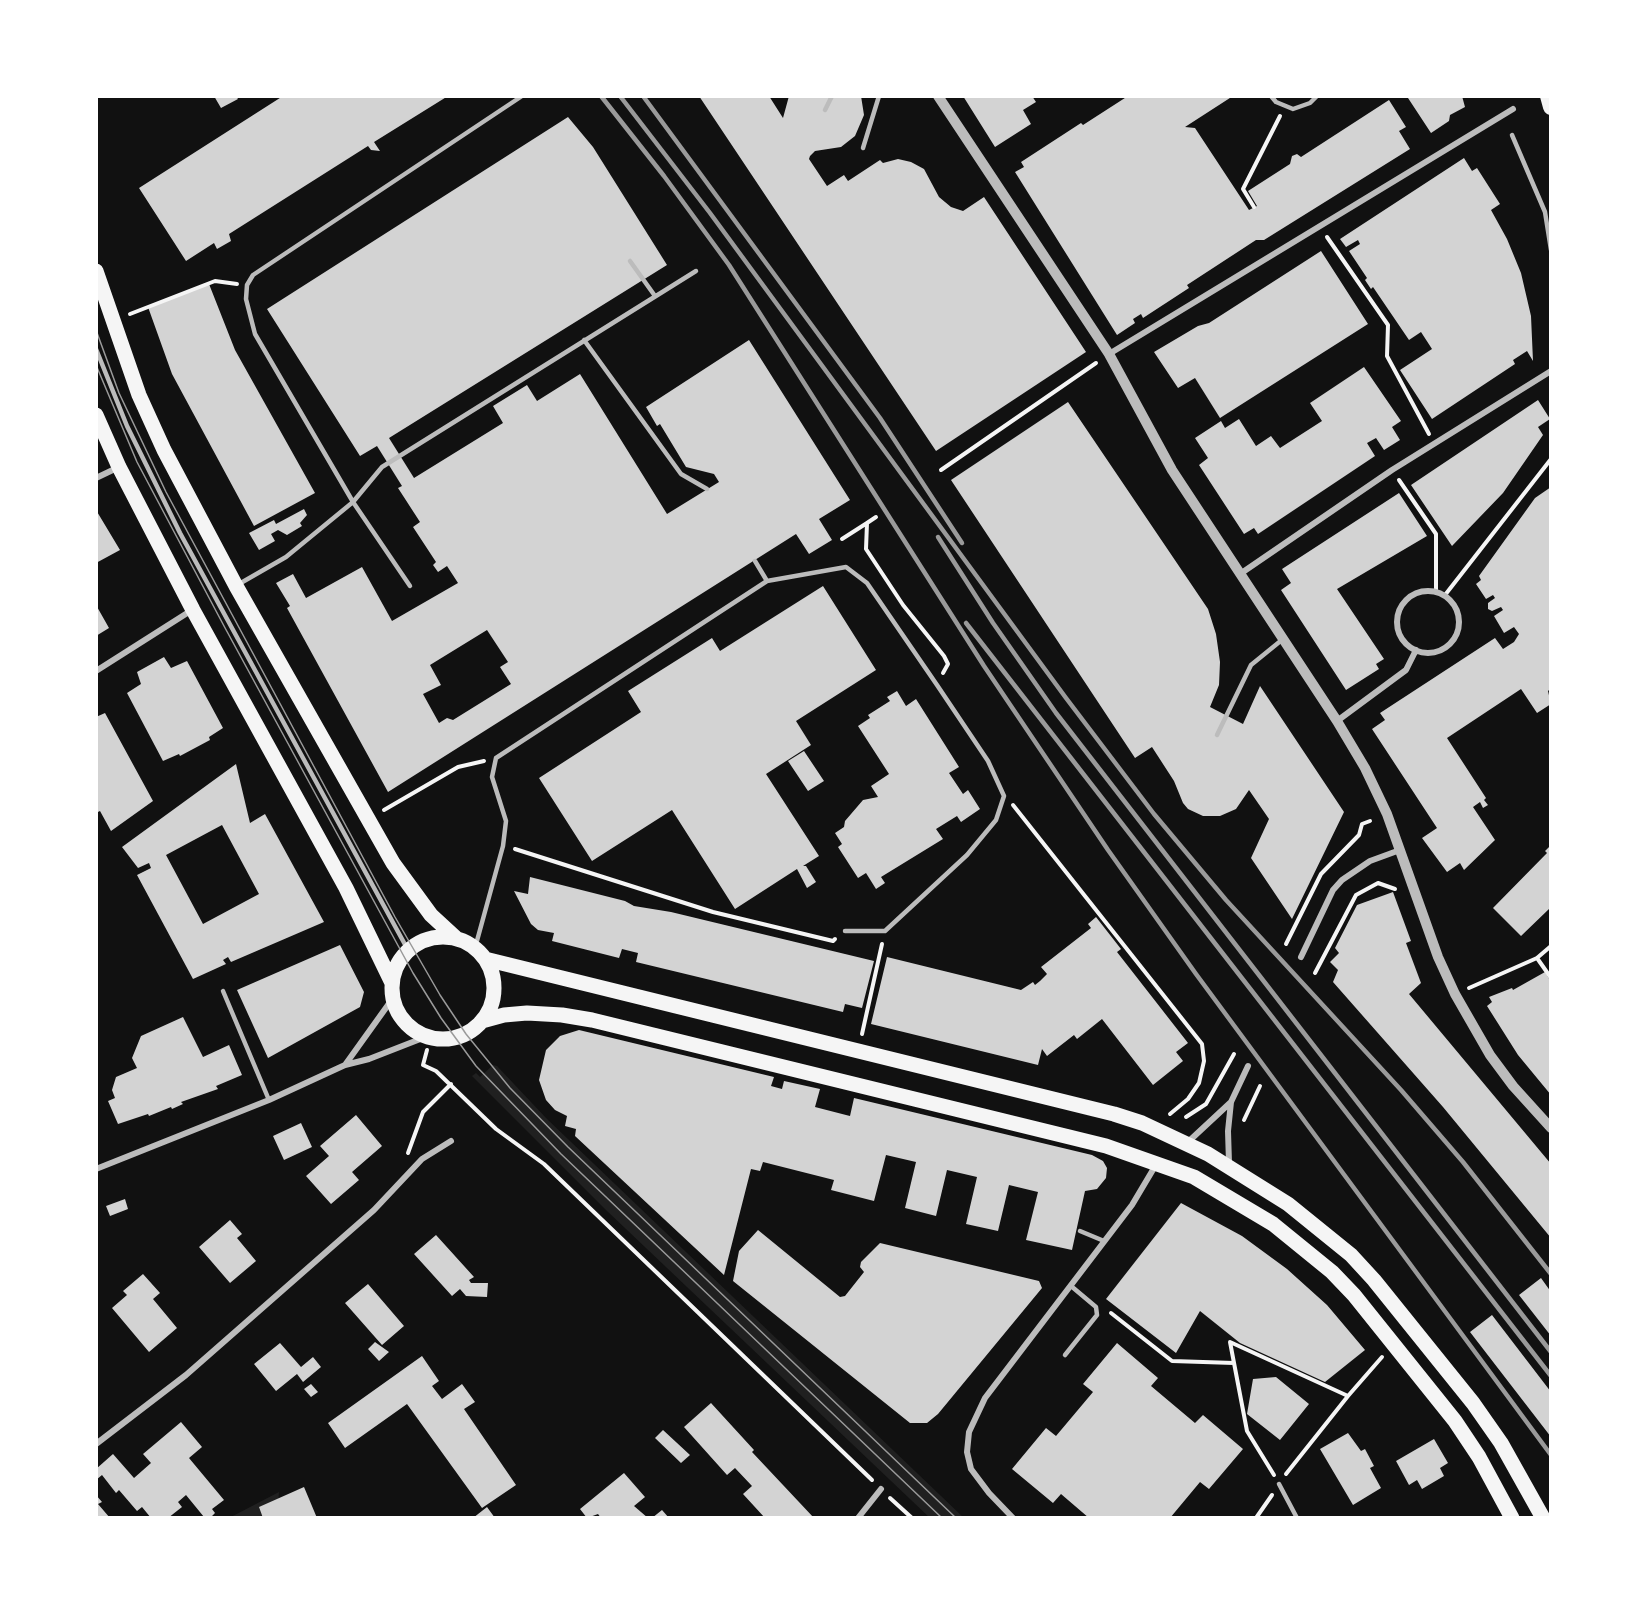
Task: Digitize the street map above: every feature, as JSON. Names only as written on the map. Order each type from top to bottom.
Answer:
[{"type":"highway","points":[[1548,96],[1551,107]]},
{"type":"main road","points":[[96,271],[139,395],[164,450],[236,586],[393,862],[431,915],[456,938],[480,953],[1114,1114],[1142,1123],[1186,1143],[1229,1166],[1288,1204],[1351,1255],[1374,1280],[1473,1403],[1501,1443],[1543,1518]]},
{"type":"main road","points":[[96,415],[119,467],[193,610],[346,888],[403,1019],[411,1028],[428,1036],[443,1039],[460,1036],[482,1022],[504,1015],[527,1013],[592,1020],[1106,1146],[1157,1162],[1194,1177],[1244,1205],[1298,1243],[1332,1272],[1371,1314],[1455,1421],[1479,1457],[1512,1518]]},
{"type":"main road","points":[[392,991],[398,964],[408,950],[425,940],[440,937],[456,938]]},
{"type":"main road","points":[[480,953],[492,974],[494,991],[490,1007],[482,1022]]},
{"type":"street","points":[[938,96],[1109,354],[1172,470],[1337,721],[1365,768],[1400,850],[1438,957],[1455,994],[1490,1055],[1513,1086],[1551,1128]]},
{"type":"street","points":[[1109,354],[1513,109]]},
{"type":"street","points":[[1240,574],[1392,470],[1551,371]]},
{"type":"street","points":[[96,478],[119,467]]},
{"type":"street","points":[[1436,591],[1445,595],[1457,610],[1460,619],[1457,635],[1447,647],[1437,652],[1416,650],[1401,636],[1398,615],[1408,598],[1416,593],[1436,591]]},
{"type":"street","points":[[96,671],[193,610]]},
{"type":"street","points":[[1337,721],[1406,670],[1416,650]]},
{"type":"street","points":[[1301,957],[1334,890],[1342,880],[1370,861],[1400,850]]},
{"type":"street","points":[[345,1065],[392,991]]},
{"type":"street","points":[[96,1168],[269,1100],[345,1065],[378,1056],[428,1036]]},
{"type":"street","points":[[1229,1166],[1228,1131],[1231,1102],[1248,1066]]},
{"type":"street","points":[[1186,1143],[1231,1102]]},
{"type":"street","points":[[96,1444],[186,1375],[374,1210],[422,1159],[451,1142]]},
{"type":"street","points":[[1013,1518],[988,1493],[970,1468],[967,1452],[969,1432],[985,1398],[1132,1205],[1157,1162]]},
{"type":"street","points":[[858,1518],[881,1489]]},
{"type":"lane","points":[[410,586],[353,502],[255,334],[246,299],[247,285],[253,275],[522,96]]},
{"type":"lane","points":[[825,111],[832,96]]},
{"type":"lane","points":[[863,148],[879,96]]},
{"type":"lane","points":[[1272,96],[1285,107],[1303,107],[1317,96]]},
{"type":"lane","points":[[1512,135],[1545,212],[1551,250]]},
{"type":"lane","points":[[630,261],[655,296]]},
{"type":"lane","points":[[236,586],[286,557],[353,502],[381,467],[696,271]]},
{"type":"lane","points":[[584,340],[681,474],[707,489]]},
{"type":"lane","points":[[96,349],[127,426],[180,533],[408,950]]},
{"type":"lane","points":[[754,561],[767,581]]},
{"type":"lane","points":[[480,953],[503,846],[506,821],[492,777],[496,758],[767,581],[846,567],[867,584],[937,685],[988,761],[1004,796],[996,820],[967,855],[885,931],[845,931]]},
{"type":"lane","points":[[1217,735],[1251,665],[1283,639]]},
{"type":"lane","points":[[224,991],[269,1100]]},
{"type":"lane","points":[[1080,1231],[1104,1241]]},
{"type":"lane","points":[[1065,1355],[1097,1315],[1096,1307],[1071,1286]]},
{"type":"lane","points":[[1279,1484],[1297,1518]]},
{"type":"path","points":[[1254,207],[1243,189],[1285,107]]},
{"type":"path","points":[[1320,226],[1388,325],[1387,356],[1434,443]]},
{"type":"path","points":[[130,314],[215,281],[247,285]]},
{"type":"path","points":[[941,470],[1109,354]]},
{"type":"path","points":[[1445,595],[1551,459]]},
{"type":"path","points":[[1392,470],[1436,534],[1436,591]]},
{"type":"path","points":[[842,539],[876,517]]},
{"type":"path","points":[[867,523],[866,549],[873,562],[948,664],[937,685]]},
{"type":"path","points":[[382,812],[459,767],[496,758]]},
{"type":"path","points":[[1004,796],[1021,813],[1202,1044],[1204,1061],[1199,1083],[1188,1098],[1170,1114]]},
{"type":"path","points":[[503,846],[713,912],[833,941],[845,931]]},
{"type":"path","points":[[1316,973],[1356,895],[1378,883],[1395,889]]},
{"type":"path","points":[[862,1034],[885,931]]},
{"type":"path","points":[[1455,994],[1537,958],[1551,946]]},
{"type":"path","points":[[1537,958],[1551,978]]},
{"type":"path","points":[[1186,1117],[1206,1104],[1234,1054]]},
{"type":"path","points":[[423,1065],[436,1071],[496,1129],[544,1164],[912,1518]]},
{"type":"path","points":[[409,1172],[408,1149],[418,1122],[429,1104],[451,1084]]},
{"type":"path","points":[[1242,1129],[1260,1086]]},
{"type":"path","points":[[1108,1311],[1172,1362],[1234,1363]]},
{"type":"path","points":[[1279,1484],[1247,1431],[1230,1342],[1348,1396]]},
{"type":"path","points":[[1257,1518],[1279,1484],[1348,1396],[1385,1354]]},
{"type":"shaded area","points":[[493,1065],[497,1066],[547,1119],[964,1518],[930,1518],[606,1210],[472,1076],[476,1073],[480,1077]]},
{"type":"shaded area","points":[[279,1492],[277,1518],[229,1518]]},
{"type":"building","points":[[214,96],[236,96],[238,99],[221,108]]},
{"type":"building","points":[[283,96],[448,96],[374,142],[380,151],[371,150],[368,146],[229,234],[231,241],[217,249],[214,243],[186,261],[139,188]]},
{"type":"building","points":[[699,96],[769,96],[783,118],[789,96],[861,96],[864,115],[855,136],[841,147],[815,151],[810,156],[809,159],[827,186],[844,175],[848,181],[880,160],[883,163],[898,159],[911,162],[924,169],[939,197],[951,207],[963,211],[984,197],[1086,352],[936,451]]},
{"type":"building","points":[[963,96],[1032,96],[1036,102],[1023,110],[1031,124],[995,147]]},
{"type":"building","points":[[1128,96],[1233,96],[1185,127],[1195,128],[1249,210],[1257,206],[1248,191],[1290,164],[1292,156],[1297,154],[1301,157],[1389,100],[1406,127],[1399,131],[1410,149],[1264,240],[1256,240],[1187,285],[1189,288],[1143,318],[1141,314],[1133,319],[1135,323],[1117,335],[1015,172],[1024,167],[1021,162]]},
{"type":"building","points":[[1401,96],[1462,96],[1465,107],[1450,115],[1449,121],[1431,133],[1408,98]]},
{"type":"building","points":[[568,117],[593,147],[667,265],[389,438],[414,478],[503,423],[493,406],[527,385],[537,401],[580,374],[667,514],[719,482],[714,474],[686,467],[660,424],[657,426],[646,407],[749,340],[850,500],[819,519],[832,540],[809,554],[796,534],[388,792],[287,608],[290,606],[276,583],[293,574],[306,598],[362,567],[392,621],[458,583],[447,566],[438,572],[433,565],[436,562],[413,527],[420,522],[398,488],[402,486],[377,446],[360,456],[267,309]],"holes":[[[487,630],[508,662],[500,667],[511,684],[453,720],[447,718],[439,723],[423,694],[441,685],[430,665]]]},
{"type":"building","points":[[1464,158],[1472,171],[1477,168],[1500,204],[1491,210],[1507,239],[1521,273],[1531,316],[1533,361],[1527,351],[1513,360],[1515,364],[1432,419],[1400,370],[1432,349],[1421,332],[1409,340],[1373,287],[1371,289],[1365,280],[1367,278],[1349,251],[1360,244],[1358,240],[1346,247],[1340,239]]},
{"type":"building","points":[[1321,251],[1368,324],[1220,418],[1195,378],[1178,388],[1154,352],[1198,326],[1209,323]]},
{"type":"building","points":[[209,284],[235,350],[315,493],[254,526],[172,374],[148,307]]},
{"type":"building","points":[[1364,367],[1401,421],[1392,427],[1400,440],[1384,450],[1376,438],[1367,443],[1375,456],[1258,534],[1254,528],[1244,534],[1199,465],[1208,458],[1195,438],[1221,421],[1225,428],[1239,419],[1256,446],[1271,436],[1280,448],[1322,421],[1310,403]]},
{"type":"building","points":[[1538,400],[1550,419],[1538,427],[1543,435],[1503,493],[1452,546],[1411,485]]},
{"type":"building","points":[[1068,402],[1208,609],[1216,634],[1220,662],[1219,685],[1210,707],[1243,724],[1260,686],[1344,812],[1292,919],[1251,858],[1269,819],[1249,790],[1236,809],[1220,816],[1203,816],[1188,809],[1183,803],[1174,781],[1152,747],[1135,758],[951,480]]},
{"type":"building","points":[[1551,487],[1551,688],[1548,691],[1551,704],[1537,713],[1521,689],[1447,738],[1486,798],[1484,800],[1488,805],[1483,808],[1480,802],[1473,807],[1495,840],[1464,870],[1460,863],[1447,872],[1422,838],[1437,828],[1372,729],[1385,720],[1380,713],[1495,638],[1503,649],[1514,642],[1519,634],[1514,627],[1504,633],[1494,616],[1503,610],[1501,607],[1492,611],[1488,609],[1488,603],[1495,598],[1493,595],[1486,599],[1476,584],[1481,580],[1479,576],[1535,498]]},
{"type":"building","points":[[1399,493],[1427,536],[1337,589],[1384,659],[1376,664],[1379,669],[1346,690],[1281,590],[1291,583],[1282,569]]},
{"type":"building","points":[[304,509],[307,515],[300,523],[302,526],[287,535],[278,530],[271,534],[275,541],[259,550],[249,533],[274,520],[276,524]]},
{"type":"building","points":[[96,510],[120,550],[96,563]]},
{"type":"building","points":[[823,586],[876,670],[796,721],[811,745],[766,774],[819,856],[803,866],[806,866],[816,882],[807,888],[797,869],[735,909],[672,810],[592,861],[539,778],[641,712],[628,691],[712,638],[720,651]]},
{"type":"building","points":[[96,605],[109,628],[96,636]]},
{"type":"building","points":[[164,657],[171,668],[187,661],[223,728],[209,737],[210,740],[180,756],[179,754],[163,761],[127,693],[141,684],[137,672]]},
{"type":"building","points":[[897,691],[906,706],[916,699],[959,767],[949,773],[963,794],[968,790],[980,809],[961,822],[957,816],[936,829],[943,839],[881,877],[885,883],[876,889],[866,873],[858,878],[838,847],[842,844],[835,833],[844,827],[845,821],[863,800],[878,797],[871,786],[889,774],[858,726],[870,718],[868,715],[890,701],[887,697]]},
{"type":"building","points":[[105,713],[153,801],[111,831],[100,811],[96,813],[96,717]]},
{"type":"building","points":[[804,751],[824,781],[808,791],[788,761]]},
{"type":"building","points":[[236,764],[250,823],[265,814],[324,922],[231,962],[228,957],[223,960],[226,964],[193,979],[137,875],[151,868],[149,863],[138,868],[122,847]],"holes":[[[222,825],[259,894],[203,924],[166,855]]]},
{"type":"building","points":[[1551,845],[1551,911],[1549,909],[1521,936],[1493,908],[1547,853],[1545,851]]},
{"type":"building","points":[[530,877],[625,901],[634,906],[671,912],[874,961],[862,1008],[845,1004],[843,1012],[636,962],[638,953],[622,949],[619,958],[552,941],[554,933],[538,930],[531,924],[514,891],[528,894]]},
{"type":"building","points":[[1393,892],[1411,941],[1406,943],[1421,983],[1409,994],[1551,1164],[1551,1238],[1443,1107],[1333,982],[1338,970],[1330,962],[1339,953],[1335,948],[1357,905]]},
{"type":"building","points":[[1096,917],[1121,949],[1117,952],[1188,1043],[1176,1052],[1183,1061],[1153,1085],[1102,1019],[1077,1039],[1074,1035],[1047,1056],[1042,1049],[1038,1065],[871,1024],[887,957],[1021,990],[1033,982],[1035,985],[1040,981],[1047,974],[1041,967],[1091,928],[1088,924]]},
{"type":"building","points":[[340,945],[364,992],[360,1007],[268,1058],[237,990]]},
{"type":"building","points":[[1545,972],[1551,982],[1551,1095],[1518,1055],[1487,1006],[1492,1002],[1489,997],[1512,988],[1513,990]]},
{"type":"building","points":[[183,1017],[203,1057],[229,1045],[242,1075],[216,1086],[218,1089],[181,1102],[183,1104],[172,1109],[171,1107],[149,1116],[148,1114],[118,1124],[108,1101],[115,1098],[112,1090],[116,1077],[137,1068],[132,1058],[141,1036]]},
{"type":"building","points":[[579,1030],[774,1077],[771,1086],[782,1089],[784,1081],[820,1089],[815,1107],[850,1116],[854,1098],[1092,1155],[1103,1161],[1107,1168],[1106,1178],[1097,1189],[1085,1191],[1072,1250],[1026,1240],[1038,1192],[1009,1185],[998,1231],[966,1224],[977,1177],[947,1170],[936,1216],[905,1208],[916,1162],[886,1155],[874,1201],[831,1190],[834,1180],[763,1162],[760,1171],[751,1169],[724,1275],[575,1136],[576,1129],[565,1126],[567,1116],[555,1110],[546,1100],[539,1080],[546,1050],[560,1036]]},
{"type":"building","points":[[356,1115],[382,1146],[352,1172],[359,1180],[331,1204],[306,1176],[329,1156],[320,1146]]},
{"type":"building","points":[[301,1123],[312,1147],[284,1160],[273,1136]]},
{"type":"building","points":[[125,1199],[128,1209],[110,1216],[106,1206]]},
{"type":"building","points":[[1181,1203],[1242,1236],[1287,1269],[1327,1305],[1365,1350],[1325,1382],[1240,1343],[1200,1311],[1176,1353],[1106,1299]]},
{"type":"building","points":[[230,1220],[242,1234],[237,1238],[256,1261],[230,1283],[199,1247]]},
{"type":"building","points":[[758,1230],[840,1297],[845,1296],[864,1272],[860,1267],[861,1262],[880,1243],[1039,1281],[1042,1288],[938,1414],[927,1423],[910,1423],[733,1281],[739,1251]]},
{"type":"building","points":[[436,1235],[474,1277],[469,1280],[471,1283],[488,1283],[487,1297],[466,1296],[460,1289],[452,1296],[414,1254]]},
{"type":"building","points":[[143,1274],[160,1293],[153,1299],[177,1328],[149,1352],[112,1308],[127,1295],[123,1291]]},
{"type":"building","points":[[1541,1278],[1551,1292],[1551,1336],[1519,1295]]},
{"type":"building","points":[[368,1284],[404,1326],[382,1345],[345,1303]]},
{"type":"building","points":[[1492,1315],[1551,1392],[1551,1437],[1470,1332]]},
{"type":"building","points":[[375,1342],[389,1352],[379,1361],[368,1349]]},
{"type":"building","points":[[280,1343],[301,1367],[313,1357],[321,1367],[303,1382],[297,1374],[276,1391],[254,1364]]},
{"type":"building","points":[[1117,1343],[1158,1378],[1151,1386],[1195,1423],[1203,1415],[1243,1449],[1209,1489],[1200,1482],[1170,1518],[1089,1518],[1061,1494],[1053,1503],[1012,1469],[1046,1428],[1056,1436],[1093,1392],[1083,1384]]},
{"type":"building","points":[[422,1356],[439,1381],[432,1386],[442,1399],[462,1384],[475,1402],[464,1409],[516,1485],[482,1508],[407,1404],[345,1448],[328,1423]]},
{"type":"building","points":[[1276,1377],[1309,1404],[1280,1440],[1247,1414],[1253,1379]]},
{"type":"building","points":[[311,1384],[318,1392],[311,1397],[304,1389]]},
{"type":"building","points":[[711,1403],[754,1450],[752,1452],[814,1518],[765,1518],[743,1494],[752,1486],[735,1468],[727,1475],[684,1427]]},
{"type":"building","points":[[181,1422],[202,1447],[189,1458],[224,1500],[212,1509],[215,1513],[210,1518],[204,1517],[186,1495],[178,1502],[182,1507],[168,1518],[151,1518],[142,1507],[137,1511],[119,1490],[116,1493],[102,1475],[96,1480],[96,1469],[113,1454],[134,1478],[151,1463],[143,1454]]},
{"type":"building","points":[[663,1430],[690,1455],[681,1463],[655,1438]]},
{"type":"building","points":[[1348,1433],[1361,1451],[1365,1449],[1374,1466],[1370,1468],[1381,1488],[1353,1505],[1320,1449]]},
{"type":"building","points":[[1434,1439],[1448,1463],[1440,1468],[1444,1476],[1422,1489],[1417,1480],[1409,1485],[1396,1461]]},
{"type":"building","points":[[624,1473],[645,1497],[634,1506],[648,1518],[601,1518],[598,1514],[587,1518],[580,1509]]},
{"type":"building","points":[[304,1487],[317,1518],[263,1518],[259,1507]]},
{"type":"building","points":[[96,1495],[102,1502],[98,1504],[110,1518],[96,1518]]},
{"type":"building","points":[[487,1507],[495,1518],[473,1518]]},
{"type":"building","points":[[662,1510],[669,1518],[652,1518]]},
{"type":"tram line","points":[[96,330],[119,393],[166,492],[395,917],[440,995],[466,1034],[510,1088],[568,1147],[956,1518]]},
{"type":"tram line","points":[[96,365],[137,462],[224,626],[413,973],[441,1018],[476,1066],[561,1154],[942,1518]]},
{"type":"railway","points":[[601,96],[664,176],[729,265],[984,666],[1108,850],[1196,974],[1551,1455]]},
{"type":"railway","points":[[620,96],[710,213],[1066,698],[1154,814],[1226,900],[1401,1090],[1463,1162],[1551,1274]]},
{"type":"railway","points":[[643,96],[880,418],[962,543]]},
{"type":"railway","points":[[938,537],[993,623],[1056,713],[1551,1352]]},
{"type":"railway","points":[[966,623],[1551,1376]]}]
